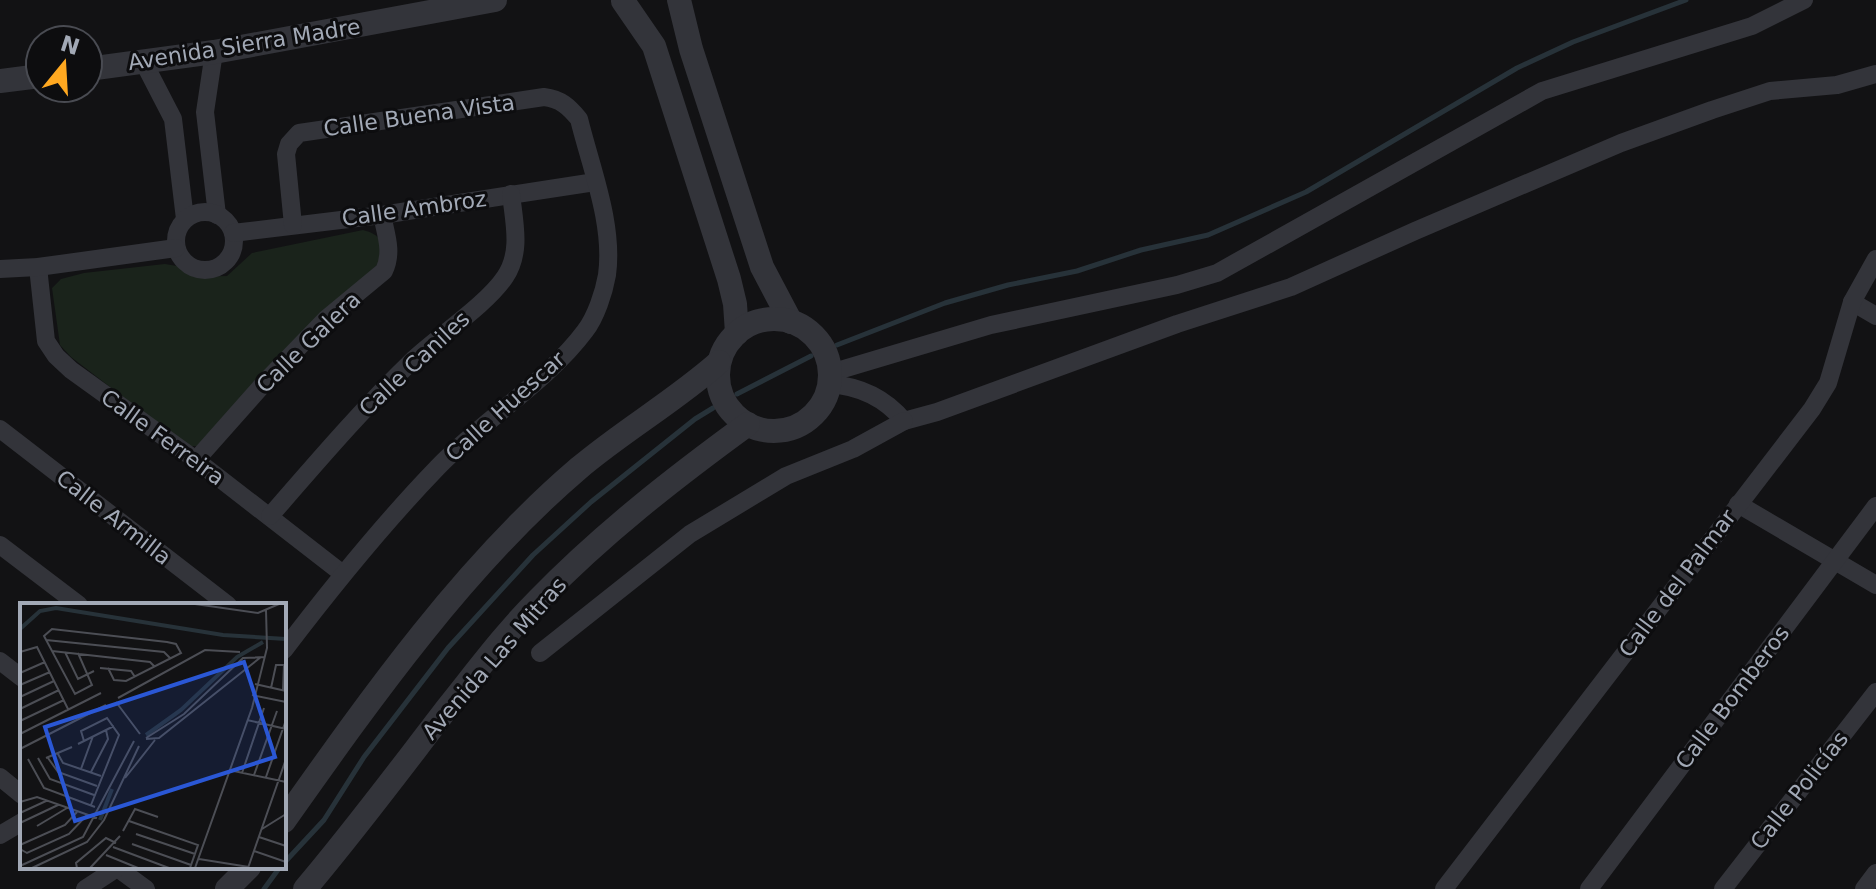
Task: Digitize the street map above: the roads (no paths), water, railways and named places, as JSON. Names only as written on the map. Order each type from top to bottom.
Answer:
[{"type":"street","name":"Avenida Sierra Madre","points":[[104,67],[214,52],[495,0]]},
{"type":"street","points":[[621,0],[644,0]]},
{"type":"street","points":[[621,0],[654,46],[729,279],[737,333]]},
{"type":"street","points":[[679,0],[691,49],[762,267],[791,322]]},
{"type":"street","points":[[830,379],[991,325],[1177,285],[1217,273],[1542,91],[1752,26],[1804,0]]},
{"type":"street","points":[[214,52],[205,112],[217,215]]},
{"type":"street","points":[[143,61],[173,119],[185,219],[175,237],[176,248],[181,258],[200,270],[222,264],[230,256],[234,245],[233,233],[224,219],[200,212],[185,219]]},
{"type":"street","points":[[540,653],[690,534],[786,476],[853,449],[904,421],[1291,287],[1606,150],[1712,110],[1770,91],[1837,85],[1876,74]]},
{"type":"street","points":[[0,81],[24,78]]},
{"type":"street","name":"Calle Buena Vista","points":[[293,225],[286,154],[294,138],[306,131],[544,97],[569,106],[579,119]]},
{"type":"street","points":[[173,119],[205,112]]},
{"type":"street","name":"Calle Huescar","points":[[286,646],[343,574],[436,469],[469,436],[552,366],[587,329],[607,277],[608,249],[604,216],[579,119]]},
{"type":"street","name":"Calle Ambroz","points":[[233,233],[382,215],[595,182]]},
{"type":"street","name":"Calle Caniles","points":[[270,516],[361,411],[505,277],[514,259],[516,237],[511,194]]},
{"type":"street","name":"Calle Galera","points":[[196,460],[326,319],[384,271],[389,261],[389,250],[382,215]]},
{"type":"street","points":[[0,269],[38,267],[176,248]]},
{"type":"street","name":"Calle del Palmar","points":[[1453,886],[1812,409],[1828,383],[1852,302],[1876,259]]},
{"type":"street","name":"Calle Ferreira","points":[[38,267],[46,341],[56,356],[343,574]]},
{"type":"street","points":[[1852,302],[1876,316]]},
{"type":"street","points":[[769,320],[791,322],[819,342],[825,352],[830,379],[826,395],[815,414],[795,427],[771,431],[748,424],[729,409],[719,387],[719,362],[723,351],[737,333],[747,326],[769,320]]},
{"type":"street","points":[[286,818],[395,668],[473,574],[579,468],[685,392],[719,362]]},
{"type":"street","points":[[830,379],[892,407],[904,421]]},
{"type":"street","name":"Avenida Las Mitras","points":[[305,889],[352,834],[484,661],[536,601],[603,538],[680,473],[748,424]]},
{"type":"street","name":"Calle Armilla","points":[[0,429],[225,603]]},
{"type":"street","points":[[1738,504],[1876,585]]},
{"type":"street","name":"Calle Bomberos","points":[[1589,889],[1876,506]]},
{"type":"street","points":[[0,545],[76,603]]},
{"type":"street","points":[[0,661],[20,676]]},
{"type":"street","name":"Calle Policías","points":[[1723,889],[1876,692]]},
{"type":"street","points":[[0,777],[20,793]]},
{"type":"street","points":[[0,835],[20,823]]},
{"type":"street","points":[[85,889],[114,869]]},
{"type":"street","points":[[120,869],[146,889]]},
{"type":"street","points":[[227,889],[247,869]]},
{"type":"street","points":[[1864,889],[1876,873]]},
{"type":"waterway","points":[[837,345],[945,303],[1208,235],[1306,192],[1517,68],[1573,42],[1686,0]]},
{"type":"waterway","points":[[737,394],[811,356]]},
{"type":"waterway","points":[[286,861],[324,820],[364,757],[448,648],[533,555],[591,502],[713,408]]},
{"type":"waterway","points":[[264,889],[279,869]]}]
